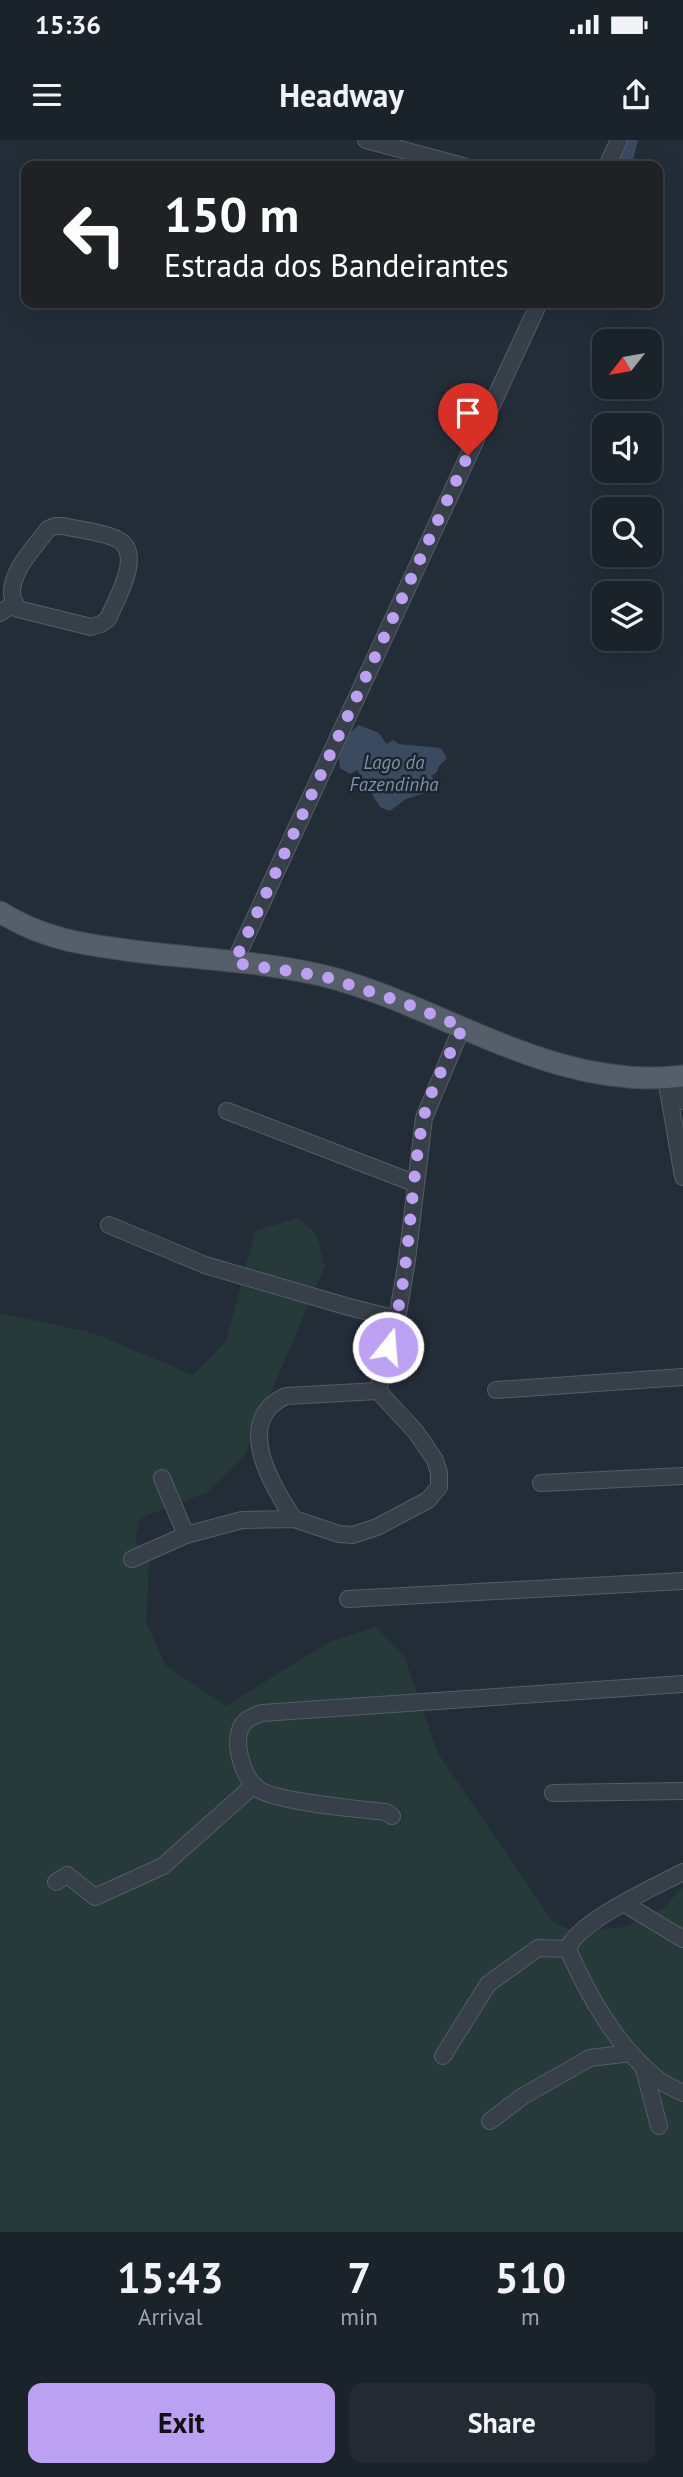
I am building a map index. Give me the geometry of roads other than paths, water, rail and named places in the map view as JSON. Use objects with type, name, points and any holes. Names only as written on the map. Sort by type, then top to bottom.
[{"type":"main road","points":[[0,912],[28,928],[79,944],[323,976],[402,1002],[544,1061],[584,1072],[612,1076],[676,1077]]},
{"type":"street","points":[[366,140],[444,161]]},
{"type":"street","points":[[609,161],[619,140]]},
{"type":"street","points":[[234,963],[537,308]]},
{"type":"street","points":[[63,526],[118,540],[128,548],[130,564],[107,619],[101,624],[91,626],[18,610],[15,603],[11,597],[13,582],[48,529],[63,526]]},
{"type":"street","points":[[0,614],[15,603]]},
{"type":"street","points":[[378,1391],[397,1319],[407,1260],[414,1182],[424,1118],[463,1027]]},
{"type":"street","points":[[676,1077],[683,1101]]},
{"type":"street","points":[[676,1077],[683,1177]]},
{"type":"street","points":[[228,1111],[414,1182]]},
{"type":"street","points":[[109,1225],[205,1265],[397,1319]]},
{"type":"street","points":[[496,1390],[683,1377]]},
{"type":"street","points":[[132,1559],[186,1535],[242,1520],[294,1518],[339,1534],[353,1535],[377,1527],[428,1500],[439,1487],[439,1472],[435,1460],[416,1432],[378,1391]]},
{"type":"street","points":[[294,1518],[280,1498],[258,1449],[258,1434],[265,1416],[275,1401],[286,1396],[378,1391]]},
{"type":"street","points":[[541,1483],[683,1476]]},
{"type":"street","points":[[162,1478],[186,1535]]},
{"type":"street","points":[[348,1599],[683,1581]]},
{"type":"street","points":[[393,1816],[386,1812],[335,1807],[272,1796],[258,1790],[244,1769],[239,1752],[238,1733],[243,1722],[262,1713],[683,1684]]},
{"type":"street","points":[[56,1882],[67,1875],[95,1897],[163,1866],[254,1785]]},
{"type":"street","points":[[553,1793],[683,1791]]},
{"type":"street","points":[[683,1872],[606,1913],[578,1934],[570,1942],[568,1949],[590,1995],[637,2059],[659,2079],[683,2094]]},
{"type":"street","points":[[625,1904],[683,1939]]},
{"type":"street","points":[[443,2056],[488,1984],[538,1948],[568,1949]]},
{"type":"street","points":[[490,2121],[523,2096],[590,2057],[637,2059]]},
{"type":"street","points":[[637,2059],[659,2126]]},
{"type":"water","name":"Lago da Fazendinha","points":[[359,725],[379,733],[386,744],[394,740],[398,744],[441,748],[447,758],[431,776],[435,780],[425,793],[406,799],[390,811],[380,807],[357,770],[350,774],[340,768],[342,744]]},
{"type":"waterway","points":[[622,161],[630,140]]}]
